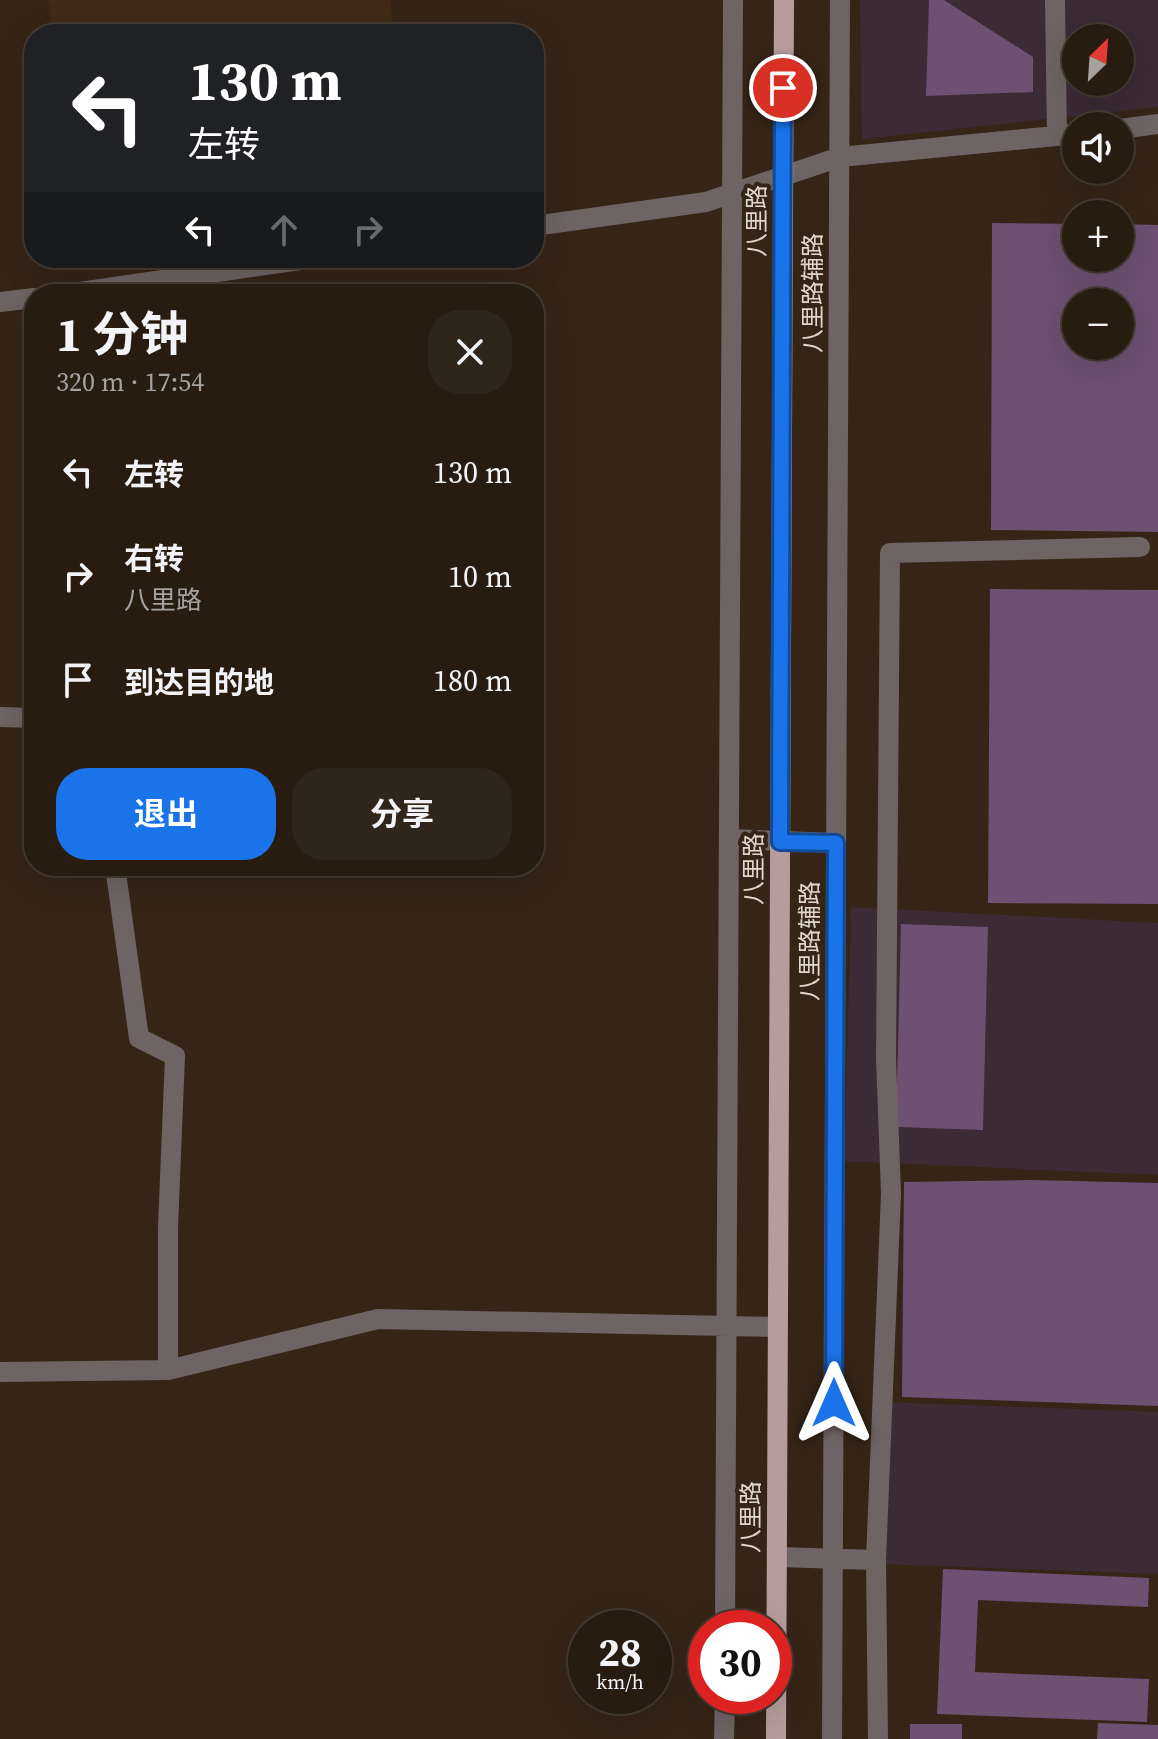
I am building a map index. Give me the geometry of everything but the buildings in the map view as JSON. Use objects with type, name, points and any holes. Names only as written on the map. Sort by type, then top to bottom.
[{"type":"main road","name":"八里路","points":[[776,1739],[784,0]]},
{"type":"street","points":[[725,1610],[733,0]]},
{"type":"street","name":"八里路辅路","points":[[832,1739],[840,0]]},
{"type":"street","points":[[1055,0],[1065,112]]},
{"type":"street","points":[[1134,127],[1158,124]]},
{"type":"street","points":[[544,225],[706,202],[840,157],[1062,135]]},
{"type":"street","points":[[136,284],[245,268]]},
{"type":"street","points":[[0,302],[24,299]]},
{"type":"street","points":[[878,1739],[876,1560],[891,1194],[886,1058],[890,553],[1140,547]]},
{"type":"street","points":[[0,717],[24,718]]},
{"type":"street","points":[[729,839],[836,843]]},
{"type":"street","points":[[116,876],[139,1038],[175,1056],[168,1227],[168,1370]]},
{"type":"street","points":[[0,1372],[168,1370],[378,1319],[778,1327]]},
{"type":"street","points":[[777,1557],[876,1560]]},
{"type":"street","points":[[724,1739],[725,1714]]},
{"type":"shaded area","points":[[48,0],[391,0],[392,24],[52,24]]},
{"type":"shaded area","points":[[860,0],[1158,0],[1158,107],[1112,112],[1062,112],[1062,117],[862,139]]},
{"type":"shaded area","points":[[851,907],[1158,923],[1158,1175],[844,1161]]},
{"type":"shaded area","points":[[882,1402],[1158,1412],[1158,1574],[880,1564]]},
{"type":"route","points":[[783,88],[780,842],[836,843],[834,1403]]}]
